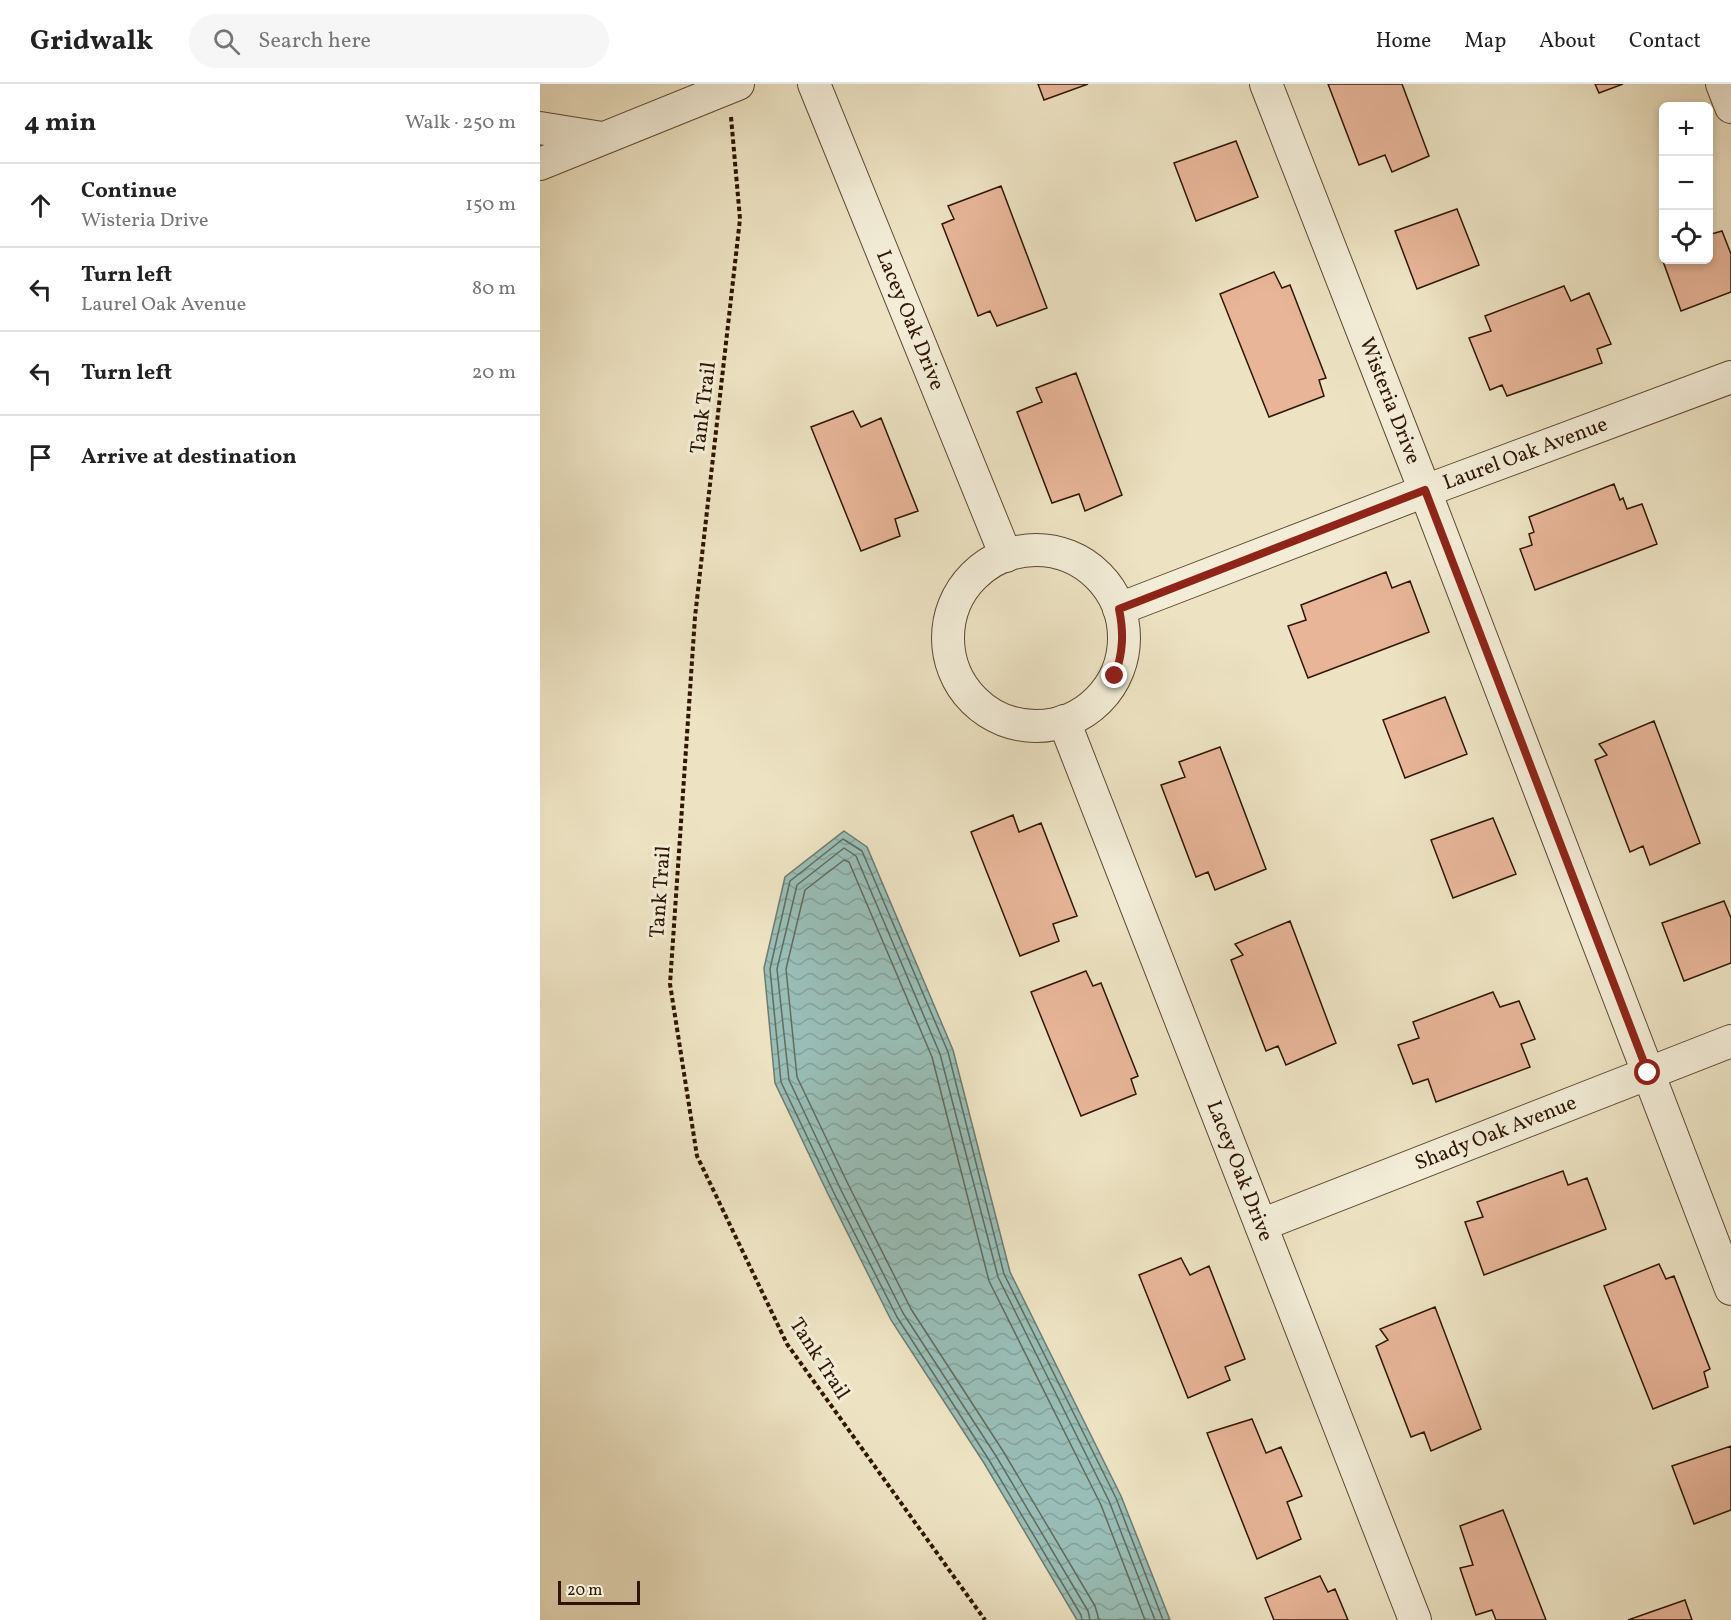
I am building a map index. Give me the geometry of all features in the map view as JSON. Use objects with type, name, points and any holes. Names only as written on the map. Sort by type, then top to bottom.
[{"type":"street","name":"Lacey Oak Drive","points":[[814,84],[1006,556]]},
{"type":"street","name":"Wisteria Drive","points":[[1266,84],[1425,490],[1731,1289]]},
{"type":"street","points":[[1722,84],[1731,107]]},
{"type":"street","points":[[540,164],[733,86]]},
{"type":"street","points":[[540,128],[602,138]]},
{"type":"street","name":"Laurel Oak Avenue","points":[[1119,609],[1425,490],[1731,377]]},
{"type":"street","points":[[1040,551],[1057,553],[1073,559],[1101,579],[1119,609],[1124,643],[1115,676],[1106,691],[1094,704],[1064,721],[1030,726],[1013,723],[996,716],[982,708],[969,696],[952,665],[948,649],[948,632],[957,600],[977,573],[1006,556],[1040,551]]},
{"type":"street","name":"Lacey Oak Drive","points":[[1064,721],[1415,1620]]},
{"type":"street","name":"Shady Oak Avenue","points":[[1261,1225],[1731,1041]]},
{"type":"path","name":"Tank Trail","points":[[733,86],[740,219],[694,617],[670,984],[697,1156],[787,1344],[985,1620]]},
{"type":"water","points":[[844,831],[867,847],[953,1050],[1010,1272],[1121,1496],[1170,1620],[1077,1620],[984,1463],[891,1320],[775,1083],[764,968],[785,877]]},
{"type":"building","points":[[1038,84],[1088,84],[1044,100]]},
{"type":"building","points":[[1328,84],[1402,84],[1429,156],[1392,172],[1385,155],[1359,165]]},
{"type":"building","points":[[1595,84],[1623,84],[1599,93]]},
{"type":"building","points":[[1236,141],[1258,197],[1196,221],[1174,163]]},
{"type":"building","points":[[1001,186],[1047,308],[997,326],[990,311],[978,316],[942,224],[954,219],[948,206]]},
{"type":"building","points":[[1457,209],[1479,265],[1417,289],[1395,231]]},
{"type":"building","points":[[1722,231],[1731,254],[1731,292],[1681,311],[1664,264],[1713,264],[1713,234]]},
{"type":"building","points":[[1274,272],[1282,288],[1290,285],[1326,378],[1319,380],[1324,396],[1269,417],[1220,294]]},
{"type":"building","points":[[1564,286],[1571,301],[1589,293],[1611,344],[1597,349],[1602,363],[1507,396],[1502,385],[1490,390],[1469,338],[1491,331],[1485,316]]},
{"type":"building","points":[[1076,373],[1122,495],[1085,511],[1079,494],[1052,503],[1017,412],[1042,402],[1036,388]]},
{"type":"building","points":[[853,411],[861,427],[881,418],[918,511],[895,519],[900,536],[861,551],[811,427]]},
{"type":"building","points":[[1614,484],[1620,500],[1623,498],[1627,509],[1642,504],[1657,544],[1535,590],[1520,549],[1532,545],[1529,534],[1534,532],[1529,517]]},
{"type":"building","points":[[1386,572],[1392,588],[1410,581],[1429,632],[1308,678],[1288,626],[1306,620],[1301,605]]},
{"type":"building","points":[[1445,697],[1467,754],[1405,778],[1383,720]]},
{"type":"building","points":[[1654,721],[1700,843],[1650,865],[1643,846],[1630,852],[1595,760],[1607,755],[1599,744]]},
{"type":"building","points":[[1220,747],[1266,869],[1215,890],[1208,872],[1196,877],[1161,785],[1185,777],[1179,762]]},
{"type":"building","points":[[1013,815],[1019,832],[1041,823],[1077,916],[1053,924],[1059,941],[1020,956],[971,832]]},
{"type":"building","points":[[1493,818],[1516,874],[1453,898],[1431,840]]},
{"type":"building","points":[[1724,901],[1731,918],[1731,963],[1684,981],[1662,923]]},
{"type":"building","points":[[1290,921],[1336,1043],[1286,1065],[1278,1046],[1266,1051],[1231,960],[1243,955],[1235,944]]},
{"type":"building","points":[[1086,971],[1093,986],[1101,983],[1138,1076],[1131,1079],[1136,1094],[1081,1116],[1031,992]]},
{"type":"building","points":[[1493,992],[1500,1007],[1519,1001],[1535,1039],[1521,1044],[1530,1067],[1436,1102],[1428,1079],[1413,1084],[1398,1045],[1419,1038],[1413,1022]]},
{"type":"building","points":[[1563,1171],[1568,1185],[1587,1178],[1606,1229],[1484,1275],[1465,1222],[1483,1217],[1477,1202]]},
{"type":"building","points":[[1181,1258],[1190,1275],[1209,1266],[1245,1359],[1225,1367],[1230,1380],[1188,1398],[1139,1275]]},
{"type":"building","points":[[1659,1264],[1666,1279],[1674,1276],[1710,1369],[1704,1372],[1708,1387],[1653,1409],[1604,1286]]},
{"type":"building","points":[[1435,1307],[1481,1429],[1431,1451],[1424,1432],[1411,1437],[1376,1346],[1388,1340],[1380,1329]]},
{"type":"building","points":[[1252,1419],[1266,1453],[1281,1447],[1302,1496],[1287,1502],[1301,1539],[1257,1559],[1207,1433]]},
{"type":"building","points":[[1731,1446],[1731,1510],[1694,1524],[1672,1466]]},
{"type":"building","points":[[1503,1510],[1546,1620],[1496,1620],[1492,1610],[1476,1615],[1460,1568],[1473,1565],[1460,1526]]},
{"type":"building","points":[[1320,1576],[1328,1592],[1335,1589],[1348,1620],[1274,1620],[1265,1598]]},
{"type":"building","points":[[1685,1600],[1692,1620],[1628,1620]]},
{"type":"route","points":[[1115,676],[1124,643],[1119,609],[1425,490],[1648,1073]]}]
